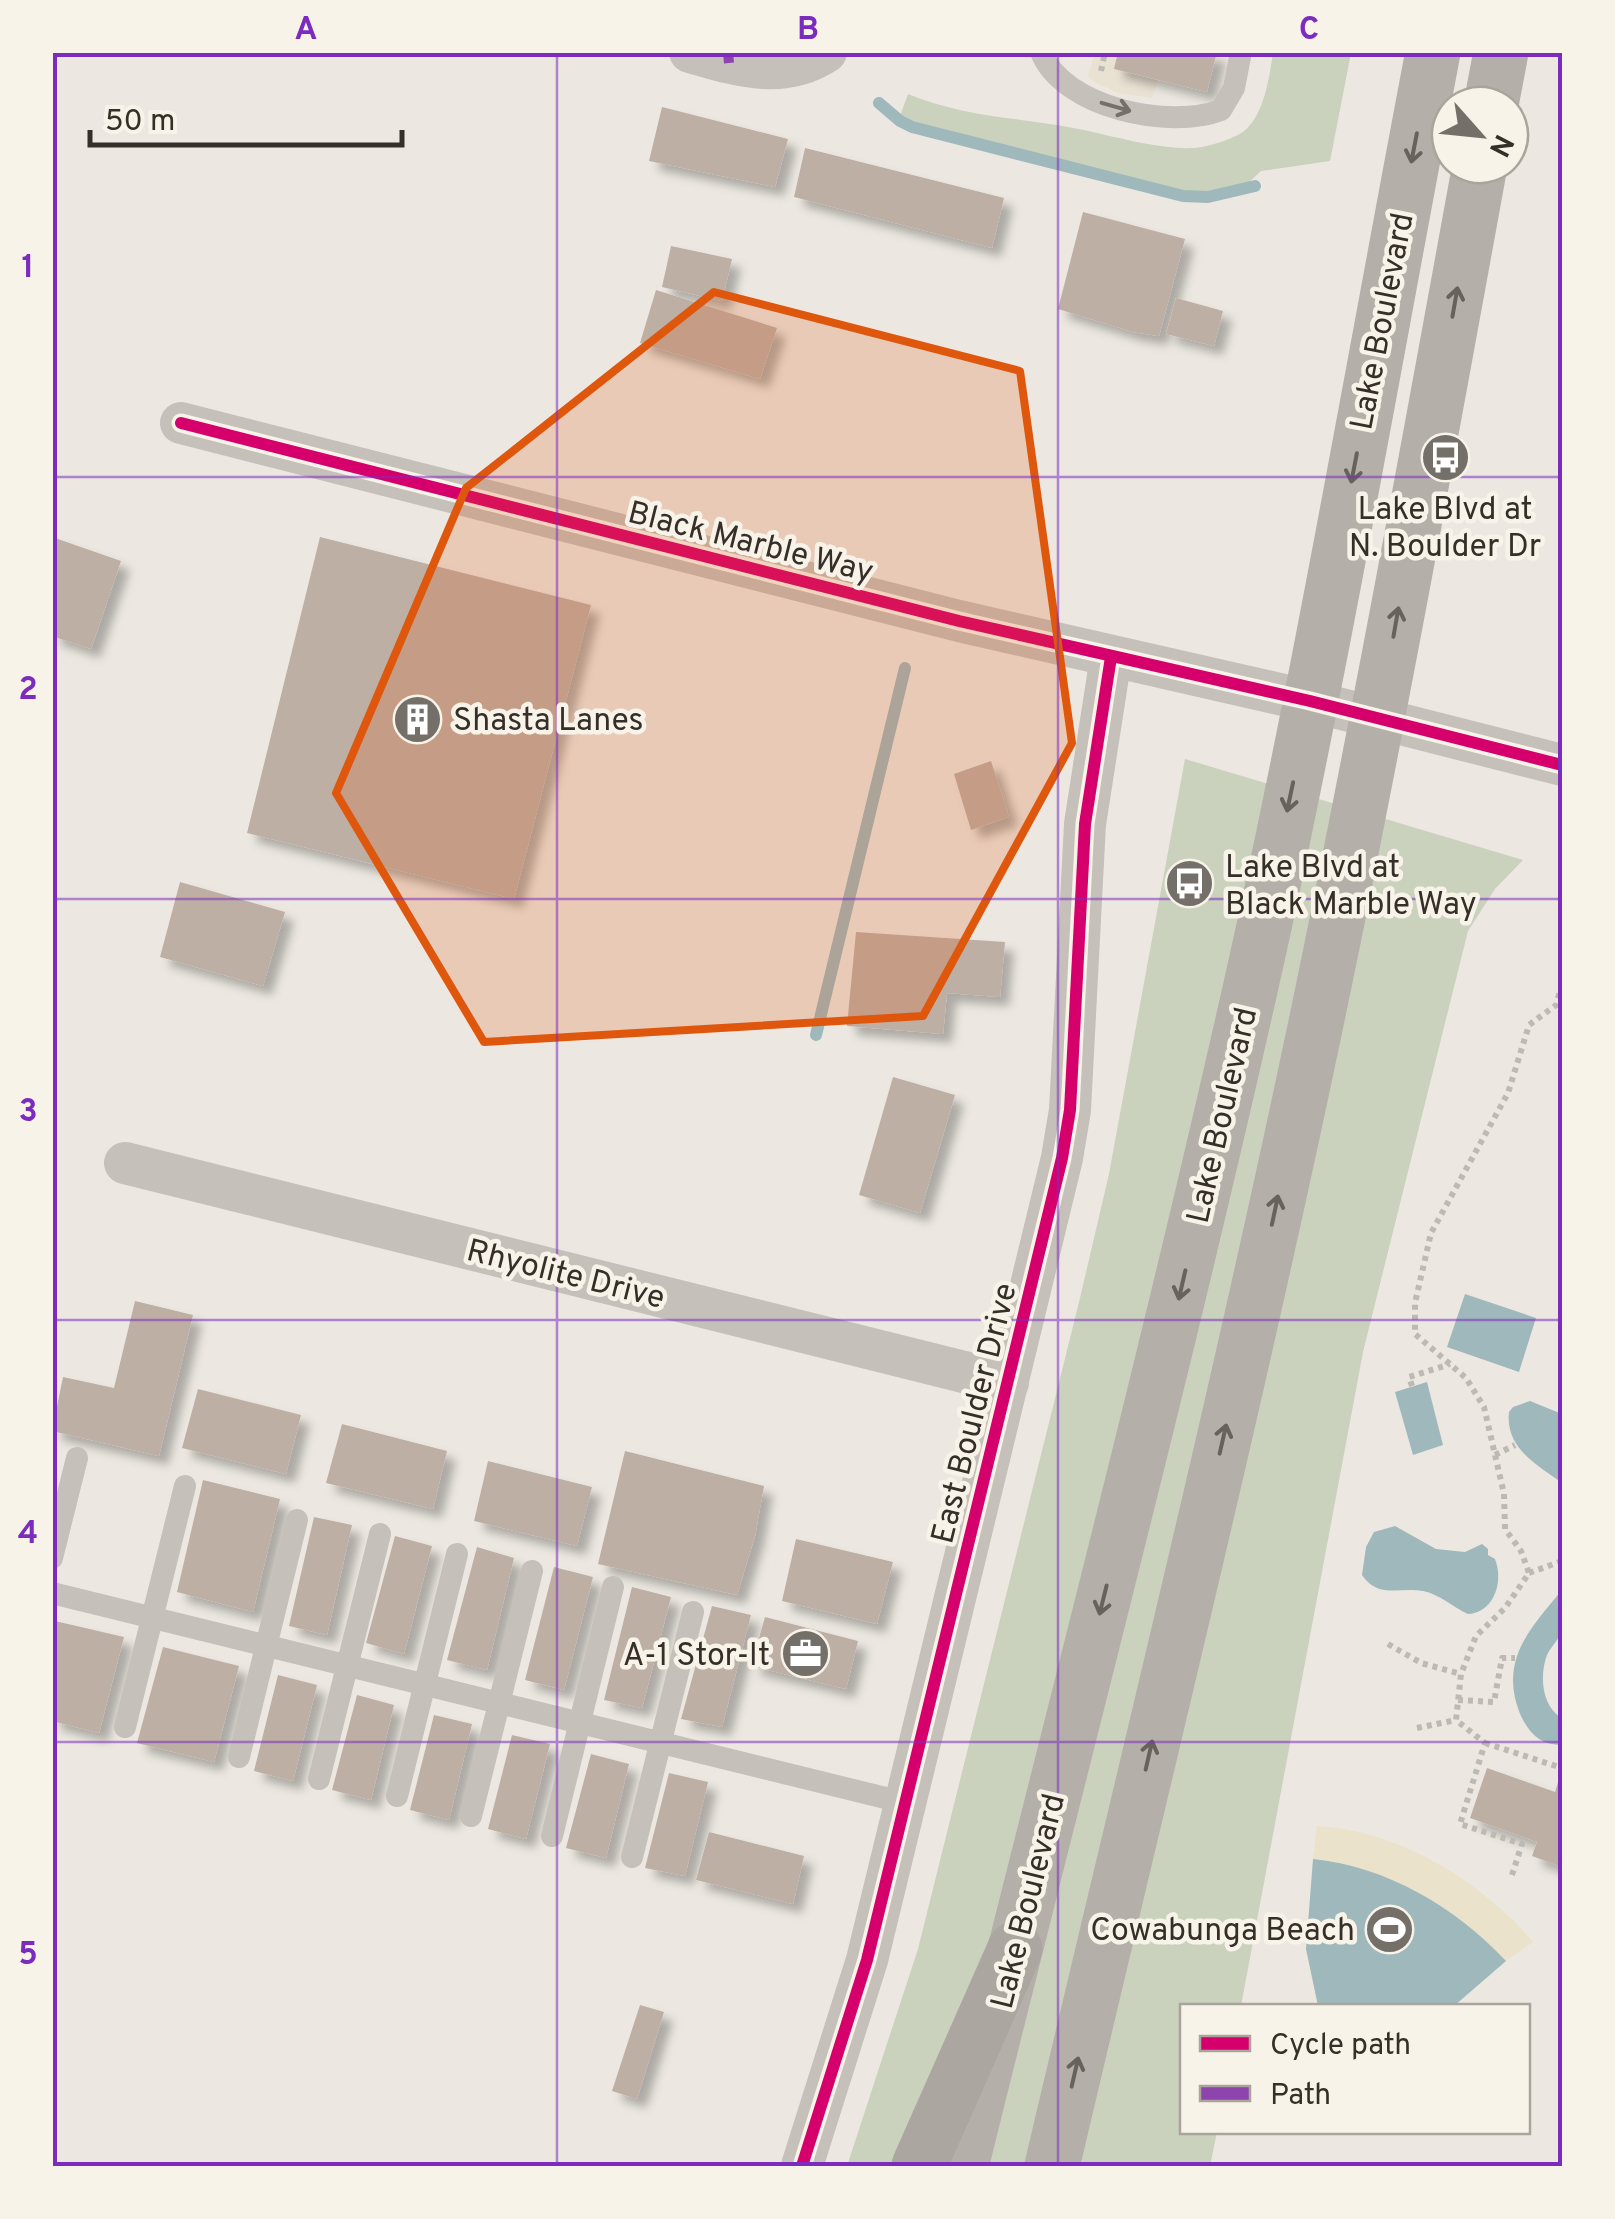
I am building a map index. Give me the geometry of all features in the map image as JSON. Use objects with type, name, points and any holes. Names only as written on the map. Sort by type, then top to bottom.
[{"type":"highway","points":[[919,2166],[1015,1949]]},
{"type":"main road","name":"Lake Boulevard","points":[[960,2166],[1168,1345],[1244,1019],[1310,701],[1433,52]]},
{"type":"main road","points":[[1495,85],[1501,52]]},
{"type":"main road","points":[[1052,2166],[1254,1306],[1378,718],[1476,185]]},
{"type":"street","points":[[690,52],[747,67],[778,70],[809,62],[826,52]]},
{"type":"street","name":"Black Marble Way","points":[[181,423],[675,551],[1562,764]]},
{"type":"street","name":"East Boulder Drive","points":[[802,2166],[867,1960],[1059,1173],[1070,1110],[1085,824],[1111,657]]},
{"type":"street","name":"Rhyolite Drive","points":[[125,1163],[1008,1384]]},
{"type":"lane","points":[[1041,52],[1047,69],[1100,103],[1140,114],[1183,118],[1222,110],[1234,88],[1240,52]]},
{"type":"lane","points":[[52,1558],[77,1458]]},
{"type":"lane","points":[[125,1727],[185,1486]]},
{"type":"lane","points":[[239,1757],[298,1520]]},
{"type":"lane","points":[[320,1779],[380,1534]]},
{"type":"lane","points":[[398,1796],[457,1554]]},
{"type":"lane","points":[[471,1816],[532,1571]]},
{"type":"lane","points":[[552,1836],[613,1588]]},
{"type":"lane","points":[[52,1594],[906,1803]]},
{"type":"lane","points":[[632,1856],[693,1612]]},
{"type":"path","points":[[1529,1573],[1521,1551],[1505,1529],[1504,1494],[1484,1407],[1466,1378],[1415,1334],[1415,1303],[1431,1233],[1446,1200],[1508,1093],[1529,1025],[1556,1005],[1562,984]]},
{"type":"path","points":[[1442,1356],[1447,1347]]},
{"type":"path","points":[[1412,1386],[1409,1377],[1450,1364]]},
{"type":"path","points":[[1495,1455],[1516,1445]]},
{"type":"path","points":[[1456,1720],[1461,1674],[1476,1636],[1505,1608],[1529,1573],[1562,1561]]},
{"type":"path","points":[[1388,1644],[1421,1663],[1461,1674]]},
{"type":"path","points":[[1458,1700],[1494,1702],[1502,1658],[1514,1658]]},
{"type":"path","points":[[1417,1728],[1456,1720]]},
{"type":"path","points":[[1456,1720],[1485,1744],[1562,1768]]},
{"type":"path","points":[[1485,1744],[1460,1824],[1522,1844],[1512,1875]]},
{"type":"highlighted area","points":[[714,292],[1020,371],[1072,743],[923,1016],[484,1042],[336,793],[466,488]]},
{"type":"green space","points":[[1273,53],[1351,53],[1330,161],[1261,171],[1248,183],[1210,193],[1185,192],[916,124],[900,116],[908,94],[969,112],[1155,145],[1202,147],[1238,135],[1254,120],[1264,98]]},
{"type":"green space","points":[[1185,759],[1523,860],[1495,889],[1468,931],[1363,1352],[1241,2004],[1180,2004],[1180,2134],[1217,2134],[1210,2166],[847,2166],[918,1949],[1109,1174]]},
{"type":"sand","points":[[1317,1826],[1378,1837],[1436,1863],[1489,1899],[1533,1942],[1506,1961],[1443,1907],[1418,1893],[1367,1870],[1313,1859]]},
{"type":"shaded area","points":[[1095,53],[1118,53],[1114,69],[1158,80],[1152,98],[1118,93],[1094,82],[1088,76]]},
{"type":"water","points":[[1465,1294],[1536,1318],[1519,1372],[1447,1347]]},
{"type":"water","points":[[1427,1382],[1443,1445],[1413,1455],[1395,1392]]},
{"type":"water","points":[[1530,1401],[1562,1414],[1562,1483],[1525,1454],[1512,1436],[1509,1412]]},
{"type":"water","points":[[1395,1526],[1436,1549],[1465,1552],[1482,1544],[1495,1559],[1497,1568],[1497,1586],[1490,1602],[1468,1614],[1429,1593],[1382,1590],[1368,1582],[1362,1575],[1366,1547],[1374,1532]]},
{"type":"water","points":[[1562,1590],[1562,1629],[1547,1655],[1543,1672],[1546,1699],[1562,1718],[1562,1745],[1555,1745],[1542,1741],[1528,1729],[1513,1679],[1520,1647]]},
{"type":"water","name":"Cowabunga Beach","points":[[1313,1859],[1367,1870],[1418,1893],[1465,1924],[1506,1961],[1456,2004],[1318,2004],[1306,1949]]},
{"type":"building","points":[[1118,52],[1217,52],[1207,92],[1114,69]]},
{"type":"building","points":[[662,107],[788,139],[775,187],[649,161]]},
{"type":"building","points":[[805,148],[1004,198],[992,248],[794,197]]},
{"type":"building","points":[[1083,212],[1185,239],[1159,336],[1058,309]]},
{"type":"building","points":[[671,246],[732,259],[722,301],[662,287]]},
{"type":"building","points":[[656,290],[777,328],[760,379],[640,343]]},
{"type":"building","points":[[1176,298],[1223,311],[1214,346],[1166,334]]},
{"type":"building","points":[[52,537],[121,561],[91,649],[52,636]]},
{"type":"building","name":"Shasta Lanes","points":[[320,537],[591,605],[514,899],[247,833]]},
{"type":"building","points":[[991,761],[1009,817],[971,830],[954,774]]},
{"type":"building","points":[[180,882],[285,912],[263,986],[160,957]]},
{"type":"building","points":[[856,932],[1005,942],[1000,997],[947,993],[943,1034],[847,1026]]},
{"type":"building","points":[[893,1077],[955,1095],[920,1213],[859,1195]]},
{"type":"building","points":[[135,1301],[193,1315],[159,1456],[52,1431],[63,1377],[114,1388]]},
{"type":"building","points":[[198,1389],[301,1415],[286,1474],[182,1448]]},
{"type":"building","points":[[342,1424],[447,1451],[433,1509],[326,1483]]},
{"type":"building","points":[[625,1451],[764,1486],[755,1536],[737,1595],[598,1564]]},
{"type":"building","points":[[488,1461],[592,1487],[577,1546],[474,1521]]},
{"type":"building","points":[[203,1480],[280,1499],[253,1612],[177,1592]]},
{"type":"building","points":[[314,1517],[352,1525],[327,1635],[289,1626]]},
{"type":"building","points":[[395,1536],[432,1546],[404,1654],[366,1643]]},
{"type":"building","points":[[796,1539],[893,1562],[877,1624],[782,1601]]},
{"type":"building","points":[[477,1547],[514,1558],[487,1670],[447,1660]]},
{"type":"building","points":[[554,1567],[593,1577],[564,1690],[525,1680]]},
{"type":"building","points":[[632,1587],[671,1597],[642,1708],[604,1700]]},
{"type":"building","points":[[712,1606],[751,1615],[722,1727],[681,1719]]},
{"type":"building","name":"A-1 Stor-It","points":[[765,1617],[858,1641],[846,1689],[751,1666]]},
{"type":"building","points":[[55,1621],[124,1637],[99,1733],[52,1721]]},
{"type":"building","points":[[163,1647],[239,1666],[214,1762],[137,1743]]},
{"type":"building","points":[[278,1675],[317,1685],[293,1781],[254,1771]]},
{"type":"building","points":[[357,1695],[394,1705],[371,1800],[332,1790]]},
{"type":"building","points":[[434,1715],[472,1724],[449,1820],[410,1810]]},
{"type":"building","points":[[512,1735],[550,1744],[526,1839],[488,1829]]},
{"type":"building","points":[[591,1754],[629,1764],[606,1858],[566,1848]]},
{"type":"building","points":[[1487,1768],[1555,1792],[1559,1779],[1562,1780],[1562,1867],[1532,1856],[1537,1842],[1470,1818]]},
{"type":"building","points":[[669,1773],[708,1782],[685,1876],[645,1868]]},
{"type":"building","points":[[709,1832],[804,1856],[793,1904],[696,1880]]},
{"type":"building","points":[[640,2005],[664,2012],[637,2099],[612,2091]]},
{"type":"waterway","points":[[879,103],[912,127],[1183,196],[1208,197],[1255,186]]},
{"type":"waterway","points":[[816,1035],[905,668]]},
{"type":"marked path","points":[[728,52],[729,63]]},
{"type":"cycle path","points":[[181,423],[959,621],[1310,701],[1562,765]]},
{"type":"cycle path","points":[[802,2166],[867,1960],[1062,1158],[1070,1110],[1085,824],[1111,657]]},
{"type":"place","name":"Lake Blvd at N. Boulder Dr","points":[[1445,458]]},
{"type":"place","name":"Shasta Lanes","points":[[418,719]]},
{"type":"place","name":"Lake Blvd at Black Marble Way","points":[[1190,884]]},
{"type":"place","name":"A-1 Stor-It","points":[[805,1654]]},
{"type":"place","name":"Cowabunga Beach","points":[[1390,1929]]}]
